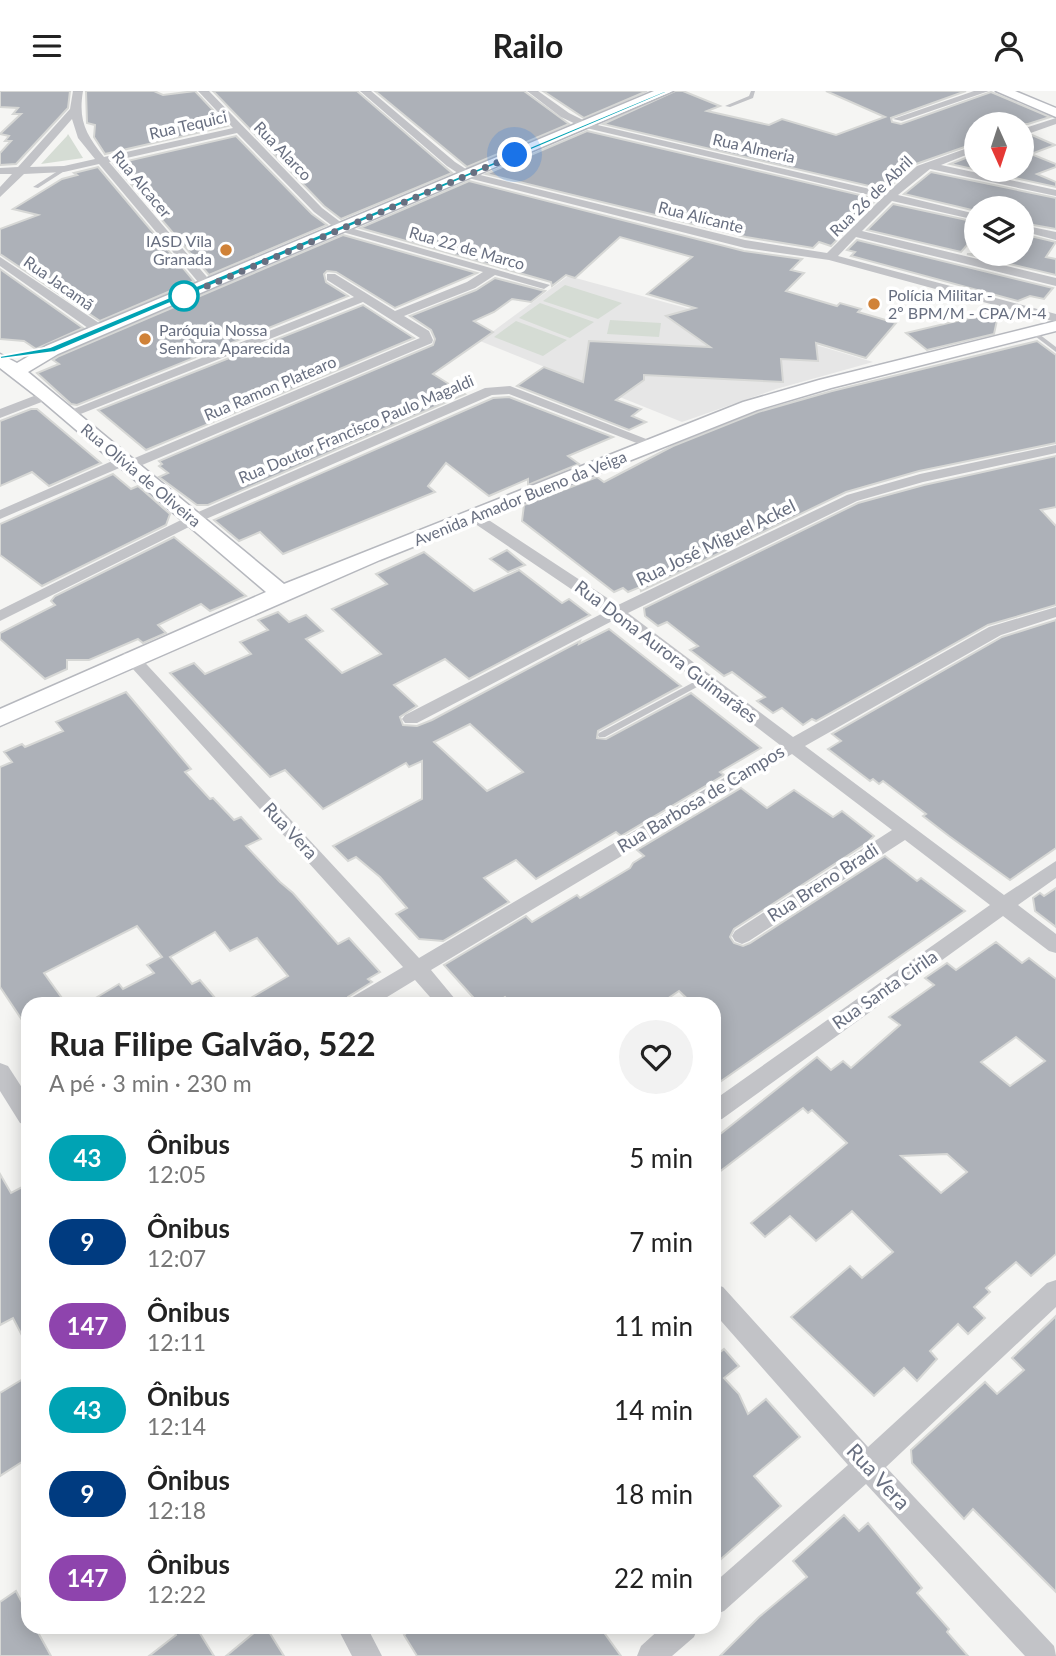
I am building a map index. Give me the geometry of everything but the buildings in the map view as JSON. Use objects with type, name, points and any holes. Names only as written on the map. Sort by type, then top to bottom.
[{"type":"main road","points":[[24,366],[52,350],[666,91]]},
{"type":"main road","points":[[1003,91],[1056,113]]},
{"type":"main road","name":"Avenida Amador Bueno da Veiga","points":[[0,718],[131,657],[281,593],[652,444],[787,395],[1056,326]]},
{"type":"main road","points":[[0,358],[52,350]]},
{"type":"main road","name":"Rua Olívia de Oliveira","points":[[0,358],[24,366],[47,395],[68,414],[281,593]]},
{"type":"street","name":"Rua Alcacer","points":[[78,91],[75,110],[83,138],[208,286]]},
{"type":"street","name":"Rua Alarco","points":[[203,91],[318,210],[343,229]]},
{"type":"street","name":"Rua Alicante","points":[[365,91],[451,164],[468,175],[745,244],[830,257],[1056,318]]},
{"type":"street","name":"Rua Almeria","points":[[532,91],[565,115],[586,125],[964,215]]},
{"type":"street","points":[[898,119],[984,91]]},
{"type":"street","points":[[0,194],[75,110]]},
{"type":"street","points":[[1034,129],[1056,121]]},
{"type":"street","name":"Rua Tequici","points":[[0,171],[64,169],[240,129]]},
{"type":"street","name":"Rua 26 de Abril","points":[[830,257],[888,197],[927,165],[964,152]]},
{"type":"street","points":[[927,165],[1056,193]]},
{"type":"street","name":"Rua 22 de Marco","points":[[343,229],[544,285]]},
{"type":"street","points":[[1034,231],[1056,236]]},
{"type":"street","points":[[855,233],[1056,282]]},
{"type":"street","name":"Rua Jacamã","points":[[0,261],[100,330]]},
{"type":"street","points":[[331,277],[395,315],[471,285],[491,272]]},
{"type":"street","points":[[68,414],[364,297]]},
{"type":"street","name":"Rua Ramon Platearo","points":[[0,515],[425,342],[425,334],[395,315]]},
{"type":"street","name":"Rua Doutor Francisco Paulo Magaldi","points":[[0,616],[194,519],[490,391],[510,390],[652,444]]},
{"type":"street","points":[[0,414],[47,395]]},
{"type":"street","name":"Rua José Miguel Ackel","points":[[411,719],[617,612],[852,498],[920,478],[1056,450]]},
{"type":"street","name":"Rua Dona Aurora Guimarães","points":[[473,516],[617,612],[1056,945]]},
{"type":"street","name":"Rua Barbosa de Campos","points":[[369,997],[791,746],[995,631],[1056,612]]},
{"type":"street","name":"Rua Vera","points":[[131,657],[443,997]]},
{"type":"street","name":"Rua Breno Bradi","points":[[742,936],[905,831]]},
{"type":"street","name":"Rua Santa Cirila","points":[[721,1107],[1056,868]]},
{"type":"street","points":[[0,1072],[21,1105]]},
{"type":"street","points":[[721,1595],[867,1467],[1056,1291]]},
{"type":"street","name":"Rua Vera","points":[[721,1303],[867,1467],[1044,1656]]},
{"type":"street","points":[[355,1634],[368,1656]]},
{"type":"street","points":[[652,1656],[676,1634]]},
{"type":"lane","points":[[728,106],[751,97],[753,91]]},
{"type":"lane","points":[[36,187],[64,169]]},
{"type":"lane","points":[[1033,332],[1056,350]]},
{"type":"lane","points":[[602,736],[705,679]]},
{"type":"shaded area","points":[[68,134],[83,158],[41,164],[67,136]]},
{"type":"shaded area","points":[[568,276],[873,362],[776,389],[682,422],[480,341]]},
{"type":"shaded area","points":[[565,285],[622,303],[598,319],[543,301]]},
{"type":"shaded area","points":[[540,303],[594,322],[570,338],[519,318]]},
{"type":"shaded area","points":[[610,320],[661,323],[659,337],[607,334]]},
{"type":"shaded area","points":[[516,321],[567,340],[543,356],[494,337]]},
{"type":"bus line","name":"43","points":[[0,356],[52,350],[666,91]]},
{"type":"place","name":"IASD Vila Granada","points":[[226,250]]},
{"type":"place","name":"Polícia Militar - 2º BPM/M - CPA/M-4","points":[[874,304]]},
{"type":"place","name":"Paróquia Nossa Senhora Aparecida","points":[[145,339]]},
{"type":"route","points":[[184,296],[515,155]]}]
